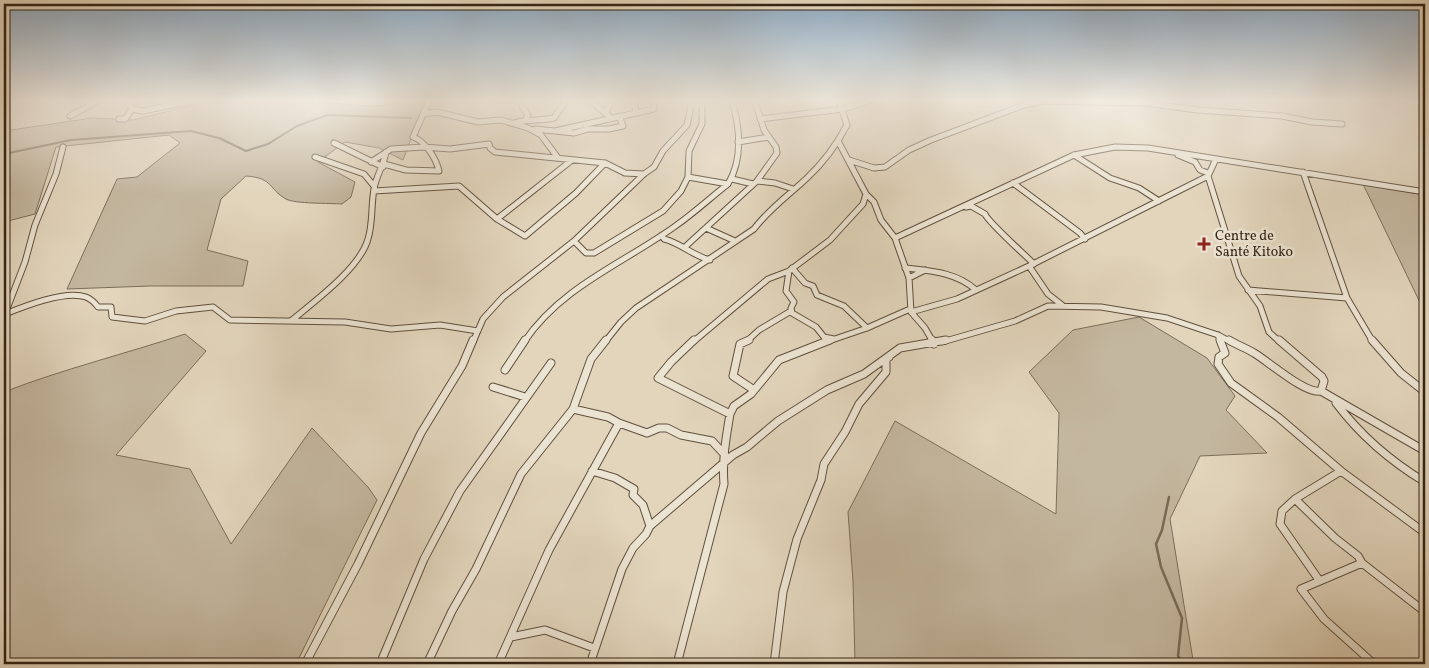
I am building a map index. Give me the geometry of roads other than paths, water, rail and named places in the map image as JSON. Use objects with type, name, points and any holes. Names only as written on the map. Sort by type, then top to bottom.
[{"type":"street","points":[[334,143],[371,162],[384,166],[406,170],[439,171],[436,161],[424,147],[421,140],[413,137],[415,132]]},
{"type":"street","points":[[536,132],[541,135],[558,158]]},
{"type":"street","points":[[305,664],[358,564],[421,433],[462,366],[483,319],[503,296],[574,241],[644,174],[658,164],[661,153],[682,132]]},
{"type":"street","points":[[574,241],[586,253],[594,253],[663,211],[680,191],[688,177],[688,151],[698,132]]},
{"type":"street","points":[[505,370],[529,334],[558,303],[577,287],[662,235],[730,181],[738,142],[737,132]]},
{"type":"street","points":[[686,246],[755,183],[776,152],[776,147],[766,132]]},
{"type":"street","points":[[427,664],[452,611],[476,569],[521,474],[573,408],[591,359],[621,322],[636,308],[754,229],[764,216],[810,176],[843,132]]},
{"type":"street","points":[[849,160],[874,168],[885,167],[909,150],[952,132]]},
{"type":"street","points":[[738,142],[769,138]]},
{"type":"street","points":[[838,141],[866,194],[874,202],[881,220],[895,238],[909,278],[911,311],[925,328],[934,344]]},
{"type":"street","points":[[371,162],[391,149],[424,147],[450,149],[487,144],[495,152],[605,163],[625,173],[644,174]]},
{"type":"street","points":[[895,238],[1074,155],[1115,147],[1148,148],[1425,192]]},
{"type":"street","points":[[63,148],[61,149],[55,175],[36,225],[25,262],[5,314],[60,298],[80,295],[93,300],[98,307],[111,307],[112,317],[145,321],[176,311],[213,307],[230,320],[344,322],[391,329],[440,325],[478,331]]},
{"type":"street","points":[[292,320],[326,293],[364,252],[369,237],[368,230],[374,188],[384,166],[386,152]]},
{"type":"street","points":[[1172,152],[1195,162],[1200,170],[1208,174],[1239,276],[1260,306],[1269,332],[1322,377],[1324,381],[1321,391]]},
{"type":"street","points":[[1074,155],[1110,178],[1139,188],[1160,201]]},
{"type":"street","points":[[315,157],[364,174],[374,188]]},
{"type":"street","points":[[677,664],[724,484],[722,464],[725,455],[730,414],[734,406],[754,390],[779,360],[911,311],[958,299],[1160,201],[1208,174],[1216,159]]},
{"type":"street","points":[[497,219],[572,160]]},
{"type":"street","points":[[374,188],[459,186],[497,219],[526,236],[576,193],[605,163]]},
{"type":"street","points":[[1303,172],[1348,298],[1361,324],[1379,350],[1403,376],[1425,392]]},
{"type":"street","points":[[688,177],[775,184],[793,189]]},
{"type":"street","points":[[1013,183],[1080,233],[1084,239]]},
{"type":"street","points":[[730,414],[658,378],[690,344],[768,279],[791,269],[830,240],[863,204],[866,194]]},
{"type":"street","points":[[863,204],[874,202]]},
{"type":"street","points":[[962,208],[971,206],[985,214],[987,220],[996,226],[1031,265],[1048,294],[1062,305]]},
{"type":"street","points":[[706,228],[735,241]]},
{"type":"street","points":[[662,235],[664,239],[686,246],[702,258],[710,260]]},
{"type":"street","points":[[906,268],[949,274],[970,284],[976,290]]},
{"type":"street","points":[[754,390],[733,376],[740,344],[748,341],[759,330],[791,311],[794,302],[786,291],[791,269]]},
{"type":"street","points":[[791,269],[805,282],[813,286],[814,293],[818,297],[845,307],[855,319],[867,328]]},
{"type":"street","points":[[909,278],[925,270]]},
{"type":"street","points":[[1248,290],[1348,298]]},
{"type":"street","points":[[590,664],[622,569],[633,548],[650,526],[722,464],[747,447],[778,421],[827,390],[864,374],[900,348],[934,344],[1015,321],[1048,306],[1101,307],[1167,318],[1218,335],[1254,353],[1305,386],[1317,392],[1321,391],[1425,451]]},
{"type":"street","points":[[791,311],[816,327],[824,337],[836,339]]},
{"type":"street","points":[[1218,335],[1225,353],[1219,357],[1218,364],[1227,378],[1278,417],[1341,471],[1425,533]]},
{"type":"street","points":[[774,664],[783,592],[797,539],[821,480],[824,464],[845,432],[859,404],[886,372],[886,359],[900,348]]},
{"type":"street","points":[[380,664],[424,559],[460,491],[551,363]]},
{"type":"street","points":[[493,388],[525,397]]},
{"type":"street","points":[[1334,400],[1360,433],[1401,467],[1425,482]]},
{"type":"street","points":[[573,408],[608,418],[647,433],[659,428],[667,428],[681,435],[712,441],[725,455]]},
{"type":"street","points":[[498,664],[543,563],[619,423]]},
{"type":"street","points":[[592,471],[615,478],[634,489],[632,495],[643,505],[650,526]]},
{"type":"street","points":[[1319,580],[1280,524],[1282,511],[1296,499],[1341,471]]},
{"type":"street","points":[[1296,499],[1335,538],[1354,553],[1362,563],[1425,612]]},
{"type":"street","points":[[1362,563],[1319,580],[1302,588],[1302,591],[1329,624],[1352,647],[1374,664]]},
{"type":"street","points":[[511,637],[545,630],[594,648]]},
{"type":"waterway","points":[[4,154],[71,140],[175,132]]},
{"type":"waterway","points":[[196,132],[219,138],[246,151],[268,144],[287,132]]},
{"type":"waterway","points":[[1169,497],[1162,530],[1156,544],[1161,567],[1182,618],[1178,656],[1183,664]]},
{"type":"place","name":"Centre de Santé Kitoko","points":[[1204,244]]}]
